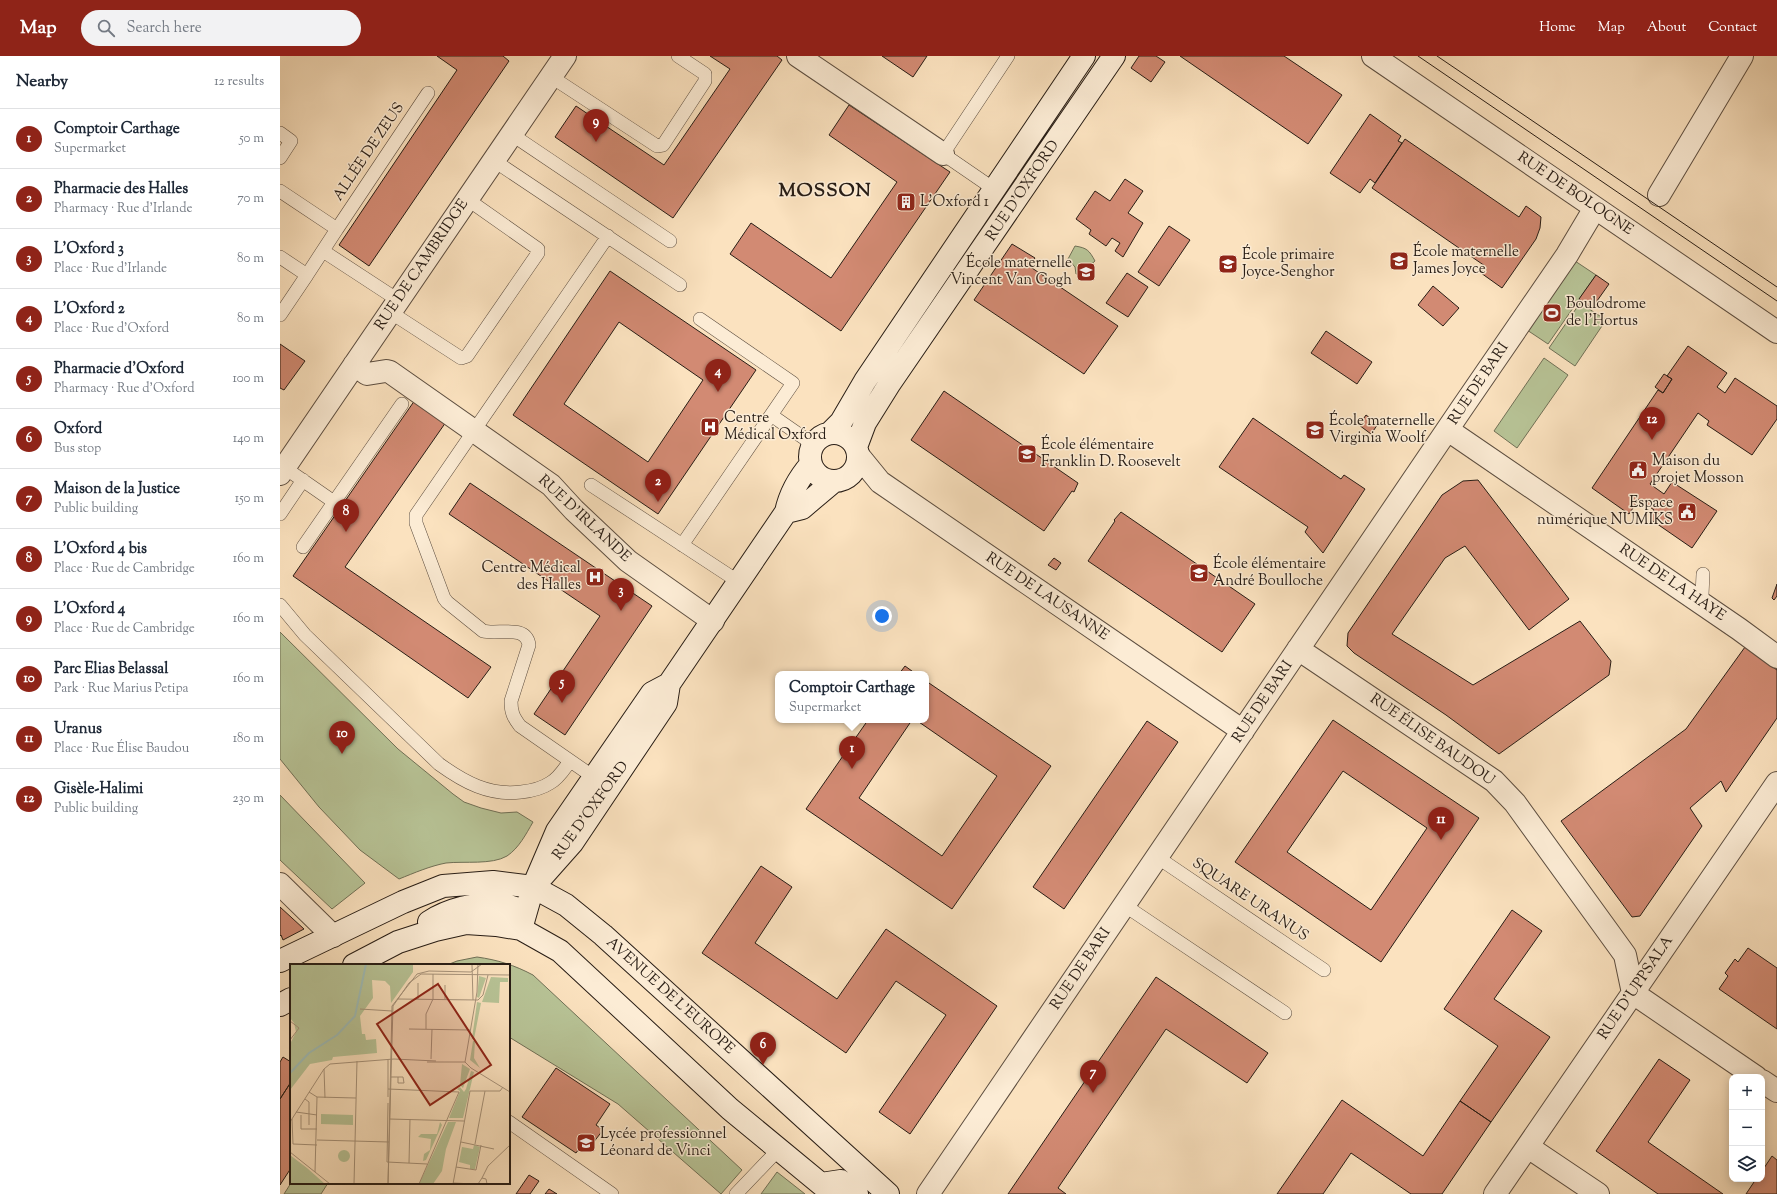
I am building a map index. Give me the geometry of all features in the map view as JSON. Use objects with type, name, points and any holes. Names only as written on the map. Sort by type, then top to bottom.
[{"type":"street","name":"RUE DE CAMBRIDGE","points":[[282,471],[565,56]]},
{"type":"street","points":[[798,56],[943,154]]},
{"type":"street","name":"RUE D'OXFORD","points":[[533,887],[572,842],[666,703],[669,684],[786,512],[789,498],[800,476],[818,447],[841,422],[865,381],[1084,56]]},
{"type":"street","name":"RUE D'OXFORD","points":[[786,512],[802,508],[834,481],[842,480],[854,470],[857,463],[857,451],[865,423],[890,384],[1114,56]]},
{"type":"street","name":"RUE DE BOLOGNE","points":[[1373,56],[1777,332]]},
{"type":"street","points":[[1659,195],[1742,56]]},
{"type":"street","name":"RUE DE BARI","points":[[928,1194],[1567,256],[1595,208]]},
{"type":"street","name":"RUE D'IRLANDE","points":[[354,365],[367,374],[386,371],[390,372],[551,485],[574,510],[628,561],[712,621]]},
{"type":"street","name":"RUE DE LA HAYE","points":[[1448,430],[1777,657]]},
{"type":"street","points":[[834,481],[820,476],[818,447],[838,433],[852,441],[857,451]]},
{"type":"street","name":"RUE DE LAUSANNE","points":[[857,451],[880,482],[1243,731]]},
{"type":"street","name":"RUE ÉLISE BAUDOU","points":[[1298,649],[1494,781],[1515,803],[1625,955],[1633,993]]},
{"type":"street","name":"RUE D'OXFORD","points":[[533,887],[557,831],[595,778],[652,693],[669,684]]},
{"type":"street","name":"RUE D'UPPSALA","points":[[1495,1194],[1633,993],[1771,806],[1777,783]]},
{"type":"street","points":[[280,961],[404,902],[443,886],[493,882],[533,887],[524,920]]},
{"type":"street","points":[[280,884],[333,936]]},
{"type":"street","name":"AVENUE DE L'EUROPE","points":[[533,887],[566,905],[603,935],[888,1194]]},
{"type":"street","points":[[356,964],[398,942],[435,930],[466,923],[496,924],[524,920],[560,951],[730,1109],[827,1189],[841,1181],[857,1194]]},
{"type":"street","points":[[1633,993],[1752,1074]]},
{"type":"street","points":[[280,1005],[290,1000]]},
{"type":"street","points":[[1765,1083],[1777,1091]]},
{"type":"street","points":[[1528,1147],[1598,1194]]},
{"type":"lane","points":[[550,76],[657,146],[663,145],[705,81],[705,74],[678,56]]},
{"type":"lane","points":[[994,189],[943,154],[1008,56]]},
{"type":"lane","name":"ALLÉE DE ZEUS","points":[[280,315],[428,93]]},
{"type":"lane","points":[[280,133],[291,141],[280,158]]},
{"type":"lane","points":[[511,134],[670,241]]},
{"type":"lane","points":[[493,160],[680,285]]},
{"type":"lane","points":[[280,191],[337,229]]},
{"type":"lane","points":[[323,251],[461,358],[467,356],[538,253],[538,248],[467,199]]},
{"type":"lane","points":[[595,778],[520,726],[513,718],[511,701],[529,645],[528,639],[524,634],[518,632],[483,631],[447,602],[444,598],[416,523],[416,515],[608,236]]},
{"type":"lane","points":[[280,257],[307,275]]},
{"type":"lane","points":[[682,545],[793,383],[700,319]]},
{"type":"lane","points":[[303,547],[402,404]]},
{"type":"lane","points":[[771,415],[818,447]]},
{"type":"lane","points":[[282,471],[303,480],[334,502]]},
{"type":"lane","points":[[280,514],[303,480]]},
{"type":"lane","points":[[591,485],[738,582]]},
{"type":"lane","points":[[1698,602],[1702,595],[1703,574]]},
{"type":"lane","points":[[280,605],[305,635],[440,764],[458,778],[485,790],[500,793],[527,792],[550,783],[560,775],[570,761]]},
{"type":"lane","name":"SQUARE URANUS","points":[[1157,857],[1324,970]]},
{"type":"lane","points":[[1124,905],[1285,1013]]},
{"type":"lane","points":[[510,1123],[612,1194]]},
{"type":"lane","points":[[736,1194],[779,1149]]},
{"type":"green space","points":[[1075,246],[1087,250],[1095,261],[1087,268],[1087,272],[1076,274],[1075,267],[1068,259]]},
{"type":"green space","name":"Boulodrome de l'Hortus","points":[[1572,259],[1596,275],[1548,344],[1524,328]]},
{"type":"green space","points":[[1580,303],[1606,320],[1575,366],[1549,348]]},
{"type":"green space","points":[[1544,358],[1568,375],[1517,448],[1494,431]]},
{"type":"green space","points":[[280,632],[398,749],[453,794],[464,802],[481,808],[501,813],[517,812],[533,822],[515,849],[507,856],[494,861],[446,863],[399,879],[360,850],[319,807],[280,759]]},
{"type":"green space","points":[[280,795],[365,883],[332,909],[280,860]]},
{"type":"green space","points":[[477,957],[509,964],[450,964]]},
{"type":"green space","points":[[510,965],[533,975],[742,1170],[721,1194],[618,1104],[510,1038]]},
{"type":"green space","points":[[777,1172],[805,1194],[761,1194]]},
{"type":"green space","points":[[290,1184],[327,1184],[321,1194],[284,1194]]},
{"type":"building","points":[[437,56],[503,56],[509,61],[369,266],[339,245],[457,70]]},
{"type":"building","points":[[710,56],[777,56],[782,60],[673,218],[555,137],[576,106],[664,165],[730,69]]},
{"type":"building","points":[[882,56],[927,56],[913,77]]},
{"type":"building","points":[[1139,56],[1156,56],[1165,62],[1151,82],[1131,68]]},
{"type":"building","points":[[1180,56],[1284,56],[1342,95],[1308,144]]},
{"type":"building","name":"L'Oxford 1","points":[[849,105],[950,172],[841,331],[730,254],[751,223],[831,278],[897,182],[829,135]]},
{"type":"building","points":[[1370,114],[1401,136],[1398,141],[1402,143],[1375,183],[1370,179],[1360,193],[1330,173]]},
{"type":"building","points":[[1405,139],[1519,217],[1526,206],[1541,217],[1540,228],[1536,239],[1502,288],[1481,273],[1485,266],[1372,188]]},
{"type":"building","points":[[1125,179],[1143,191],[1128,213],[1143,223],[1123,257],[1115,251],[1120,243],[1112,238],[1106,246],[1089,234],[1091,230],[1076,219],[1095,191],[1110,201]]},
{"type":"building","points":[[1169,226],[1190,240],[1159,286],[1138,272]]},
{"type":"building","points":[[1012,244],[1035,258],[1029,266],[1118,326],[1084,374],[974,300]]},
{"type":"building","points":[[610,271],[756,370],[658,514],[513,415]],"holes":[[[619,322],[703,380],[648,462],[564,404]]]},
{"type":"building","points":[[1127,273],[1148,287],[1128,317],[1106,303]]},
{"type":"building","points":[[1596,275],[1609,284],[1592,308],[1579,299]]},
{"type":"building","points":[[1433,286],[1459,308],[1443,326],[1418,305]]},
{"type":"building","points":[[1326,331],[1372,362],[1357,384],[1311,353]]},
{"type":"building","points":[[280,344],[305,361],[284,390],[280,388]]},
{"type":"building","points":[[1688,346],[1727,373],[1717,387],[1725,393],[1735,378],[1777,406],[1777,419],[1752,455],[1707,425],[1709,421],[1698,413],[1650,484],[1664,494],[1672,482],[1717,511],[1692,548],[1650,519],[1654,510],[1639,499],[1629,514],[1592,488],[1658,390],[1663,393],[1672,379],[1667,376]]},
{"type":"building","points":[[1664,374],[1672,379],[1663,393],[1655,387]]},
{"type":"building","points":[[944,391],[1078,483],[1074,492],[1072,491],[1044,531],[911,440]]},
{"type":"building","points":[[415,400],[446,422],[345,567],[491,667],[468,698],[293,576]]},
{"type":"building","points":[[1366,415],[1378,424],[1371,434],[1359,425]]},
{"type":"building","points":[[1253,418],[1341,479],[1344,475],[1365,489],[1323,553],[1305,532],[1308,527],[1219,467]]},
{"type":"building","points":[[1478,480],[1569,599],[1529,630],[1465,546],[1445,558],[1392,634],[1473,685],[1580,621],[1611,661],[1609,675],[1499,754],[1446,715],[1354,653],[1347,646],[1348,633],[1442,495],[1463,481]]},
{"type":"building","points":[[470,483],[652,606],[565,735],[534,714],[600,616],[449,514]]},
{"type":"building","points":[[1121,512],[1255,604],[1222,652],[1088,561],[1115,521],[1114,520]]},
{"type":"building","points":[[1054,558],[1061,563],[1056,570],[1048,565]]},
{"type":"building","points":[[1777,584],[1777,596],[1774,600],[1772,598]]},
{"type":"building","points":[[1745,647],[1777,670],[1777,718],[1726,792],[1721,781],[1690,808],[1702,826],[1640,916],[1632,917],[1561,821],[1686,729]]},
{"type":"building","points":[[905,666],[912,671],[901,671]]},
{"type":"building","points":[[929,683],[1051,766],[952,909],[806,809],[866,723],[910,723],[859,798],[942,856],[997,776],[920,723],[929,723]]},
{"type":"building","points":[[1333,720],[1479,818],[1381,962],[1235,862]],"holes":[[[1343,771],[1427,828],[1371,910],[1287,852]]]},
{"type":"building","points":[[1147,721],[1178,742],[1064,909],[1033,887]]},
{"type":"building","points":[[761,866],[792,887],[755,943],[837,999],[886,929],[997,1006],[910,1134],[879,1112],[946,1015],[896,981],[846,1053],[702,953]]},
{"type":"building","points":[[280,907],[304,929],[283,940],[281,935],[280,936]]},
{"type":"building","points":[[1512,910],[1542,931],[1494,999],[1550,1037],[1491,1122],[1460,1101],[1498,1046],[1444,1009]]},
{"type":"building","points":[[1748,948],[1777,968],[1777,1029],[1719,989],[1728,976],[1725,973],[1735,959],[1738,962]]},
{"type":"building","points":[[1156,977],[1268,1053],[1247,1083],[1166,1029],[1058,1188],[1066,1194],[1008,1194]]},
{"type":"building","points":[[283,1057],[290,1061],[290,1084],[280,1099],[280,1062]]},
{"type":"building","points":[[1659,1059],[1690,1080],[1648,1142],[1723,1194],[1658,1194],[1596,1151]]},
{"type":"building","points":[[556,1068],[610,1104],[596,1125],[603,1130],[593,1143],[586,1139],[576,1153],[522,1117]]},
{"type":"building","points":[[290,1084],[290,1170],[280,1185],[280,1099]]},
{"type":"building","points":[[1342,1100],[1423,1156],[1460,1101],[1491,1122],[1442,1194],[1411,1194],[1351,1153],[1323,1194],[1277,1194]]},
{"type":"building","points":[[1772,1156],[1777,1160],[1777,1194],[1746,1194],[1754,1182],[1765,1182],[1765,1166]]},
{"type":"building","points":[[529,1175],[539,1181],[530,1194],[516,1194]]},
{"type":"building","points":[[549,1189],[557,1194],[545,1194]]},
{"type":"tram line","points":[[1418,56],[1777,301]]},
{"type":"tram line","points":[[1437,56],[1777,287]]},
{"type":"place","name":"L'Oxford 4","points":[[596,142]]},
{"type":"place","name":"L'Oxford 1","points":[[906,202]]},
{"type":"place","name":"École maternelle James Joyce","points":[[1399,261]]},
{"type":"place","name":"École primaire Joyce-Senghor","points":[[1228,264]]},
{"type":"place","name":"École maternelle Vincent Van Gogh","points":[[1086,272]]},
{"type":"place","name":"Boulodrome de l'Hortus","points":[[1552,313]]},
{"type":"place","name":"L'Oxford 2","points":[[718,392]]},
{"type":"place","name":"Centre Médical Oxford","points":[[710,427]]},
{"type":"place","name":"École maternelle Virginia Woolf","points":[[1315,430]]},
{"type":"place","name":"Gisèle-Halimi","points":[[1652,440]]},
{"type":"place","name":"École élémentaire Franklin D. Roosevelt","points":[[1027,454]]},
{"type":"place","name":"Maison du projet Mosson","points":[[1638,470]]},
{"type":"place","name":"Pharmacie des Halles","points":[[658,502]]},
{"type":"place","name":"Espace numérique NUMIKS","points":[[1687,512]]},
{"type":"place","name":"L'Oxford 4 bis","points":[[346,532]]},
{"type":"place","name":"École élémentaire André Boulloche","points":[[1199,573]]},
{"type":"place","name":"Centre Médical des Halles","points":[[595,577]]},
{"type":"place","name":"L'Oxford 3","points":[[621,611]]},
{"type":"place","name":"Pharmacie d'Oxford","points":[[562,703]]},
{"type":"place","name":"Parc Elias Belassal","points":[[342,754]]},
{"type":"place","name":"Comptoir Carthage","points":[[852,769]]},
{"type":"place","name":"Uranus","points":[[1441,840]]},
{"type":"place","name":"Oxford","points":[[763,1065]]},
{"type":"place","name":"Maison de la Justice","points":[[1093,1093]]},
{"type":"place","name":"Lycée professionnel Léonard de Vinci","points":[[586,1143]]},
{"type":"district","name":"MOSSON","points":[[825,191]]}]
